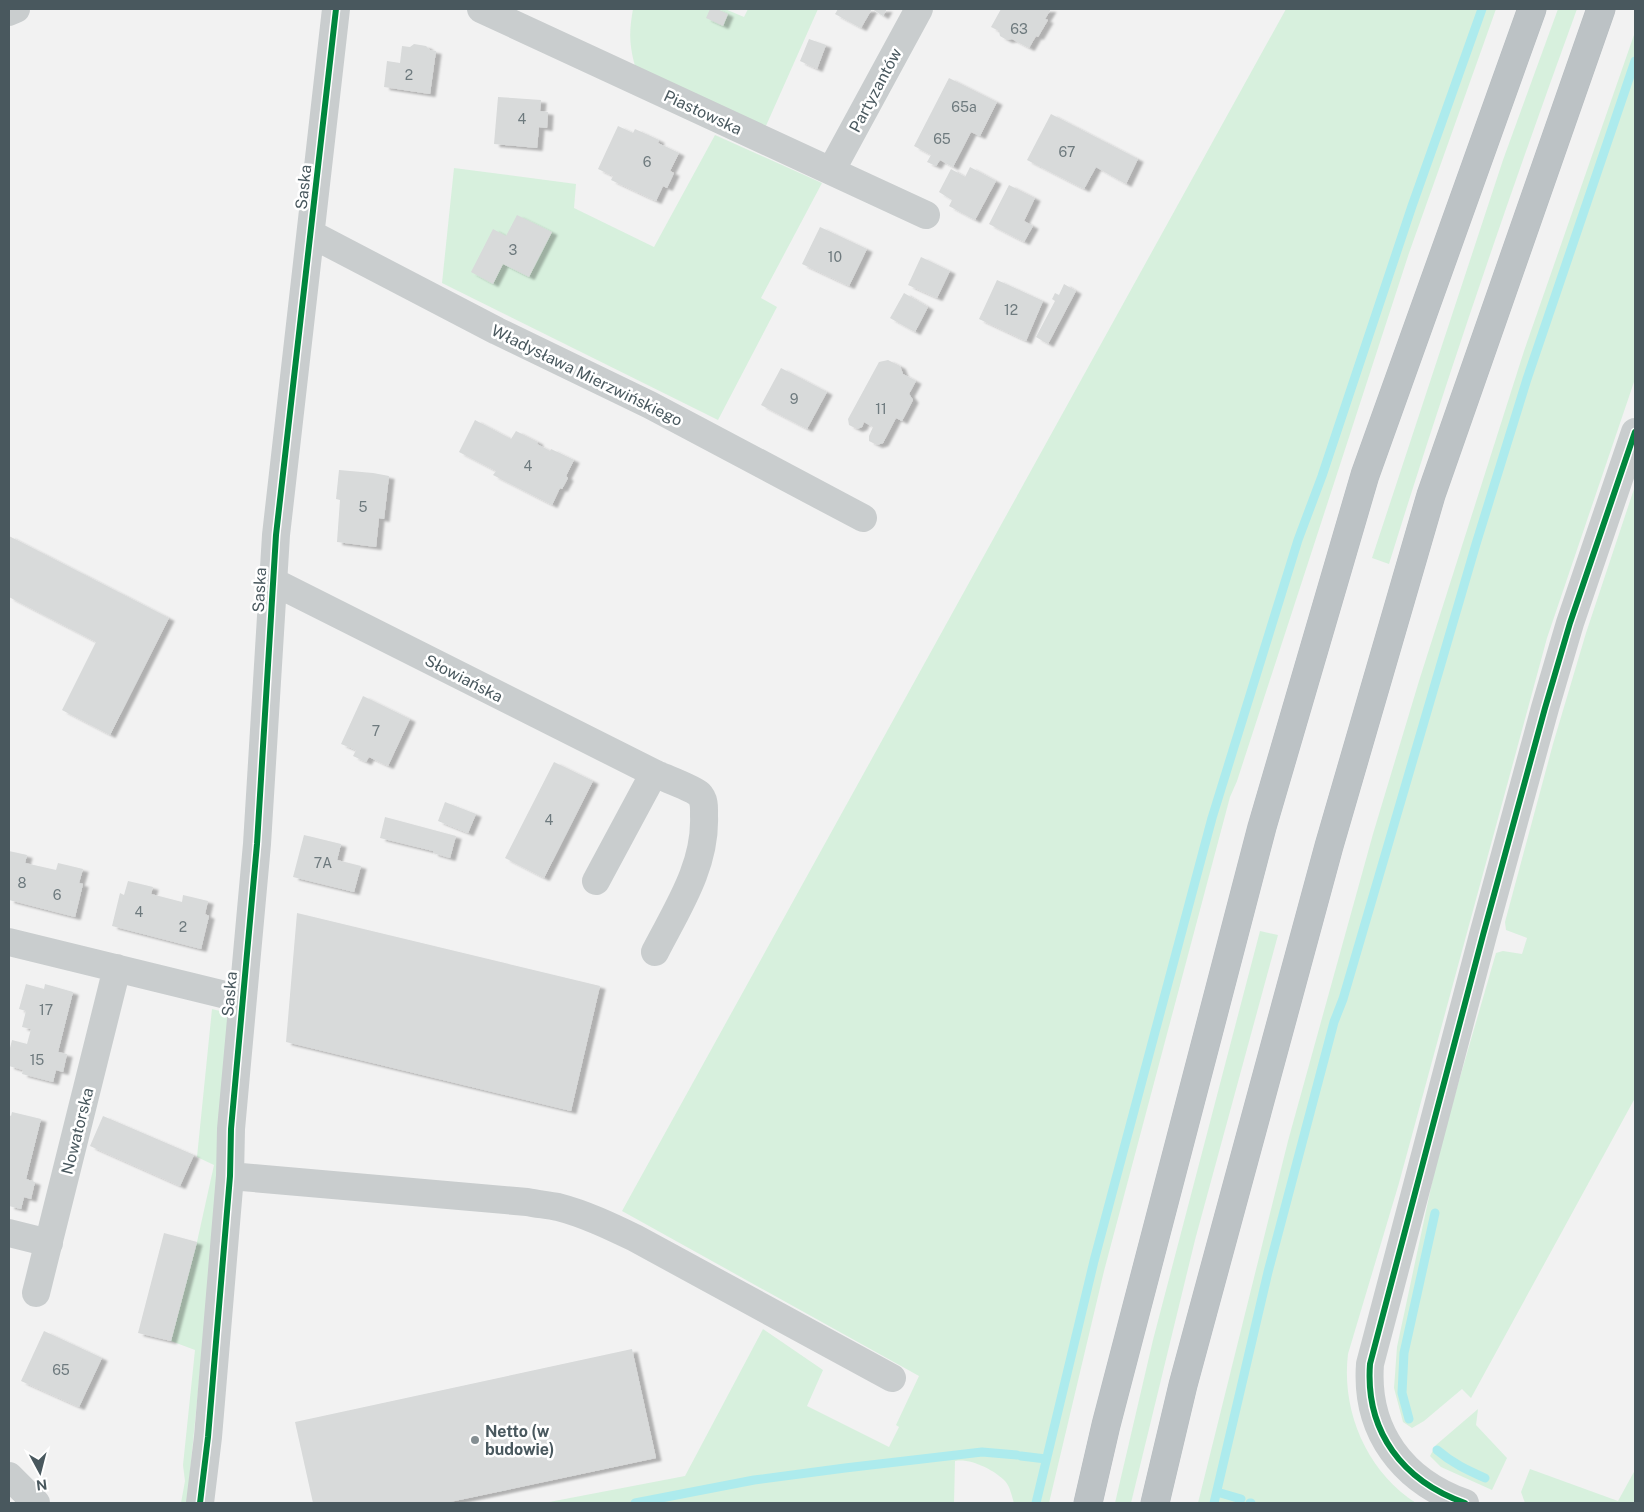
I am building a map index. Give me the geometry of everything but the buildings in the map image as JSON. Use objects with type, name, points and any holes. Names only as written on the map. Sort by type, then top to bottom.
[{"type":"highway","points":[[1088,1503],[1106,1425],[1262,827],[1366,475],[1532,9]]},
{"type":"highway","points":[[1155,1503],[1183,1385],[1329,846],[1431,495],[1601,9]]},
{"type":"street","points":[[9,12],[16,9]]},
{"type":"street","name":"Saska","points":[[200,1503],[208,1438],[230,1176],[231,1129],[257,844],[276,535],[336,9]]},
{"type":"street","name":"Piastowska","points":[[481,9],[926,215]]},
{"type":"street","name":"Partyzantów","points":[[832,172],[919,9]]},
{"type":"street","name":"Władysława Mierzwińskiego","points":[[311,234],[498,331],[650,406],[863,518]]},
{"type":"street","points":[[1466,1503],[1450,1497],[1423,1482],[1405,1466],[1392,1449],[1380,1429],[1373,1410],[1370,1364],[1480,945],[1545,708],[1570,623],[1635,432]]},
{"type":"street","name":"Słowiańska","points":[[274,582],[654,773],[698,793],[704,801],[705,822],[704,842],[699,862],[655,952]]},
{"type":"street","points":[[596,881],[654,773]]},
{"type":"street","points":[[9,942],[242,999]]},
{"type":"street","name":"Nowatorska","points":[[36,1293],[117,968]]},
{"type":"street","points":[[230,1176],[526,1202],[576,1212],[635,1238],[892,1378]]},
{"type":"street","points":[[9,1233],[49,1243]]},
{"type":"street","points":[[9,1476],[36,1503]]},
{"type":"green space","points":[[633,9],[725,9],[744,17],[748,9],[818,9],[765,128],[635,66],[630,38]]},
{"type":"green space","points":[[1286,9],[1496,9],[1409,253],[1237,781],[1230,797],[1104,1271],[1049,1503],[1014,1503],[1005,1481],[989,1469],[968,1461],[955,1461],[954,1503],[544,1503],[685,1476],[763,1329],[823,1370],[807,1406],[889,1447],[899,1427],[896,1425],[919,1376],[622,1211]]},
{"type":"green space","points":[[1558,9],[1577,9],[1480,285],[1433,424],[1389,564],[1372,558],[1503,160]]},
{"type":"green space","points":[[1635,32],[1635,379],[1547,638],[1399,1183],[1348,1354],[1349,1397],[1361,1438],[1371,1457],[1384,1475],[1416,1503],[1198,1503],[1288,1141],[1373,834],[1419,681],[1524,351]]},
{"type":"green space","points":[[715,135],[822,183],[761,298],[777,307],[718,420],[442,283],[454,168],[576,184],[574,208],[654,247]]},
{"type":"green space","points":[[1635,486],[1635,1098],[1471,1398],[1462,1389],[1424,1421],[1412,1428],[1403,1422],[1394,1388],[1397,1347],[1439,1150],[1496,953],[1503,951],[1522,954],[1527,938],[1506,930],[1505,922],[1553,744],[1586,633]]},
{"type":"green space","points":[[1260,931],[1278,935],[1195,1240],[1131,1503],[1115,1503],[1153,1340]]},
{"type":"green space","points":[[212,1009],[232,1014],[220,1168],[187,1503],[181,1503],[185,1481],[183,1465],[195,1350],[171,1341],[197,1242],[214,1165],[197,1157]]},
{"type":"green space","points":[[1478,1409],[1476,1425],[1507,1458],[1492,1490],[1441,1467],[1430,1456],[1436,1445]]},
{"type":"green space","points":[[1530,1469],[1618,1501],[1635,1470],[1635,1503],[1525,1503],[1521,1492]]},
{"type":"waterway","points":[[1036,1503],[1094,1261],[1212,818],[1298,540],[1322,476],[1412,206],[1482,9]]},
{"type":"waterway","points":[[1214,1503],[1268,1272],[1334,1022],[1343,999],[1476,544],[1527,379],[1635,61]]},
{"type":"waterway","points":[[1409,1419],[1402,1393],[1404,1353],[1435,1213]]},
{"type":"waterway","points":[[1437,1450],[1448,1459],[1485,1478]]},
{"type":"waterway","points":[[635,1503],[754,1480],[845,1468],[982,1452],[1017,1455]]},
{"type":"waterway","points":[[1021,1456],[1046,1459]]},
{"type":"waterway","points":[[1217,1492],[1241,1499]]},
{"type":"cycle path","points":[[200,1503],[208,1437],[230,1176],[231,1129],[257,844],[276,535],[336,9]]},
{"type":"cycle path","points":[[1465,1503],[1443,1494],[1423,1482],[1392,1451],[1374,1411],[1370,1389],[1370,1364],[1545,708],[1570,623],[1635,432]]},
{"type":"place","name":"Netto (w budowie)","points":[[475,1440]]}]
